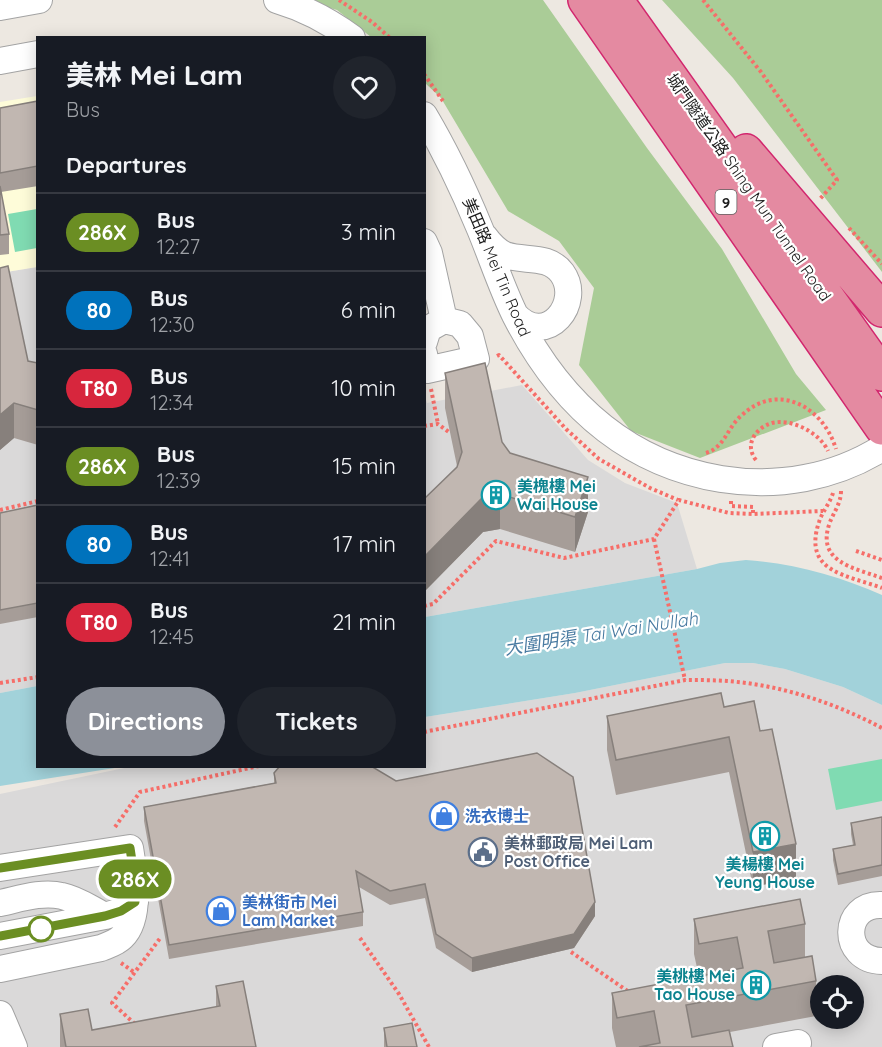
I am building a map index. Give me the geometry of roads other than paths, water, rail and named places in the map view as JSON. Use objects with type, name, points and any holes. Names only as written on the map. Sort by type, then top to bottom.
[{"type":"highway","name":"城門隧道公路 Shing Mun Tunnel Road","points":[[585,0],[874,417]]},
{"type":"highway","name":"城門隧道公路 Shing Mun Tunnel Road","points":[[620,6],[882,374]]},
{"type":"highway","points":[[620,6],[882,310]]},
{"type":"street","points":[[0,7],[39,0]]},
{"type":"street","points":[[277,0],[307,11],[349,36]]},
{"type":"street","points":[[0,61],[36,54]]},
{"type":"street","name":"美田路 Mei Tin Road","points":[[435,110],[453,166],[515,315],[537,354],[560,384],[587,414],[615,437],[667,466],[708,477],[772,483],[835,470],[882,448]]},
{"type":"street","points":[[481,230],[490,244],[501,253],[548,262],[559,269],[566,280],[568,292],[566,305],[552,323],[543,327],[534,327],[525,324],[515,315]]},
{"type":"street","points":[[426,246],[444,320]]},
{"type":"street","points":[[426,336],[428,329],[444,320],[460,324],[470,336],[476,359],[426,362]]},
{"type":"street","points":[[0,868],[139,847],[132,918],[128,930],[122,937],[101,948],[0,969]]},
{"type":"street","points":[[0,903],[44,894],[61,895],[105,916]]},
{"type":"street","points":[[0,918],[78,902]]},
{"type":"street","points":[[0,936],[105,916],[121,911],[135,902]]},
{"type":"street","points":[[882,905],[874,904],[864,908],[856,915],[851,925],[850,936],[860,954],[882,963]]},
{"type":"street","points":[[0,1014],[14,1047]]},
{"type":"water","name":"大圍明渠 Tai Wai Nullah","points":[[746,560],[781,564],[816,571],[882,595],[882,705],[843,687],[785,669],[753,663],[725,663],[575,693],[426,717],[426,617]]},
{"type":"water","points":[[36,686],[36,768],[115,768],[0,786],[0,693]]},
{"type":"place","name":"美槐樓 Mei Wai House","points":[[496,495]]},
{"type":"place","name":"洗衣博士","points":[[444,816]]},
{"type":"place","name":"美楊樓 Mei Yeung House","points":[[765,836]]},
{"type":"place","name":"美林郵政局 Mei Lam Post Office","points":[[483,852]]},
{"type":"place","name":"美林街市 Mei Lam Market","points":[[221,911]]},
{"type":"place","name":"美桃樓 Mei Tao House","points":[[756,985]]}]
